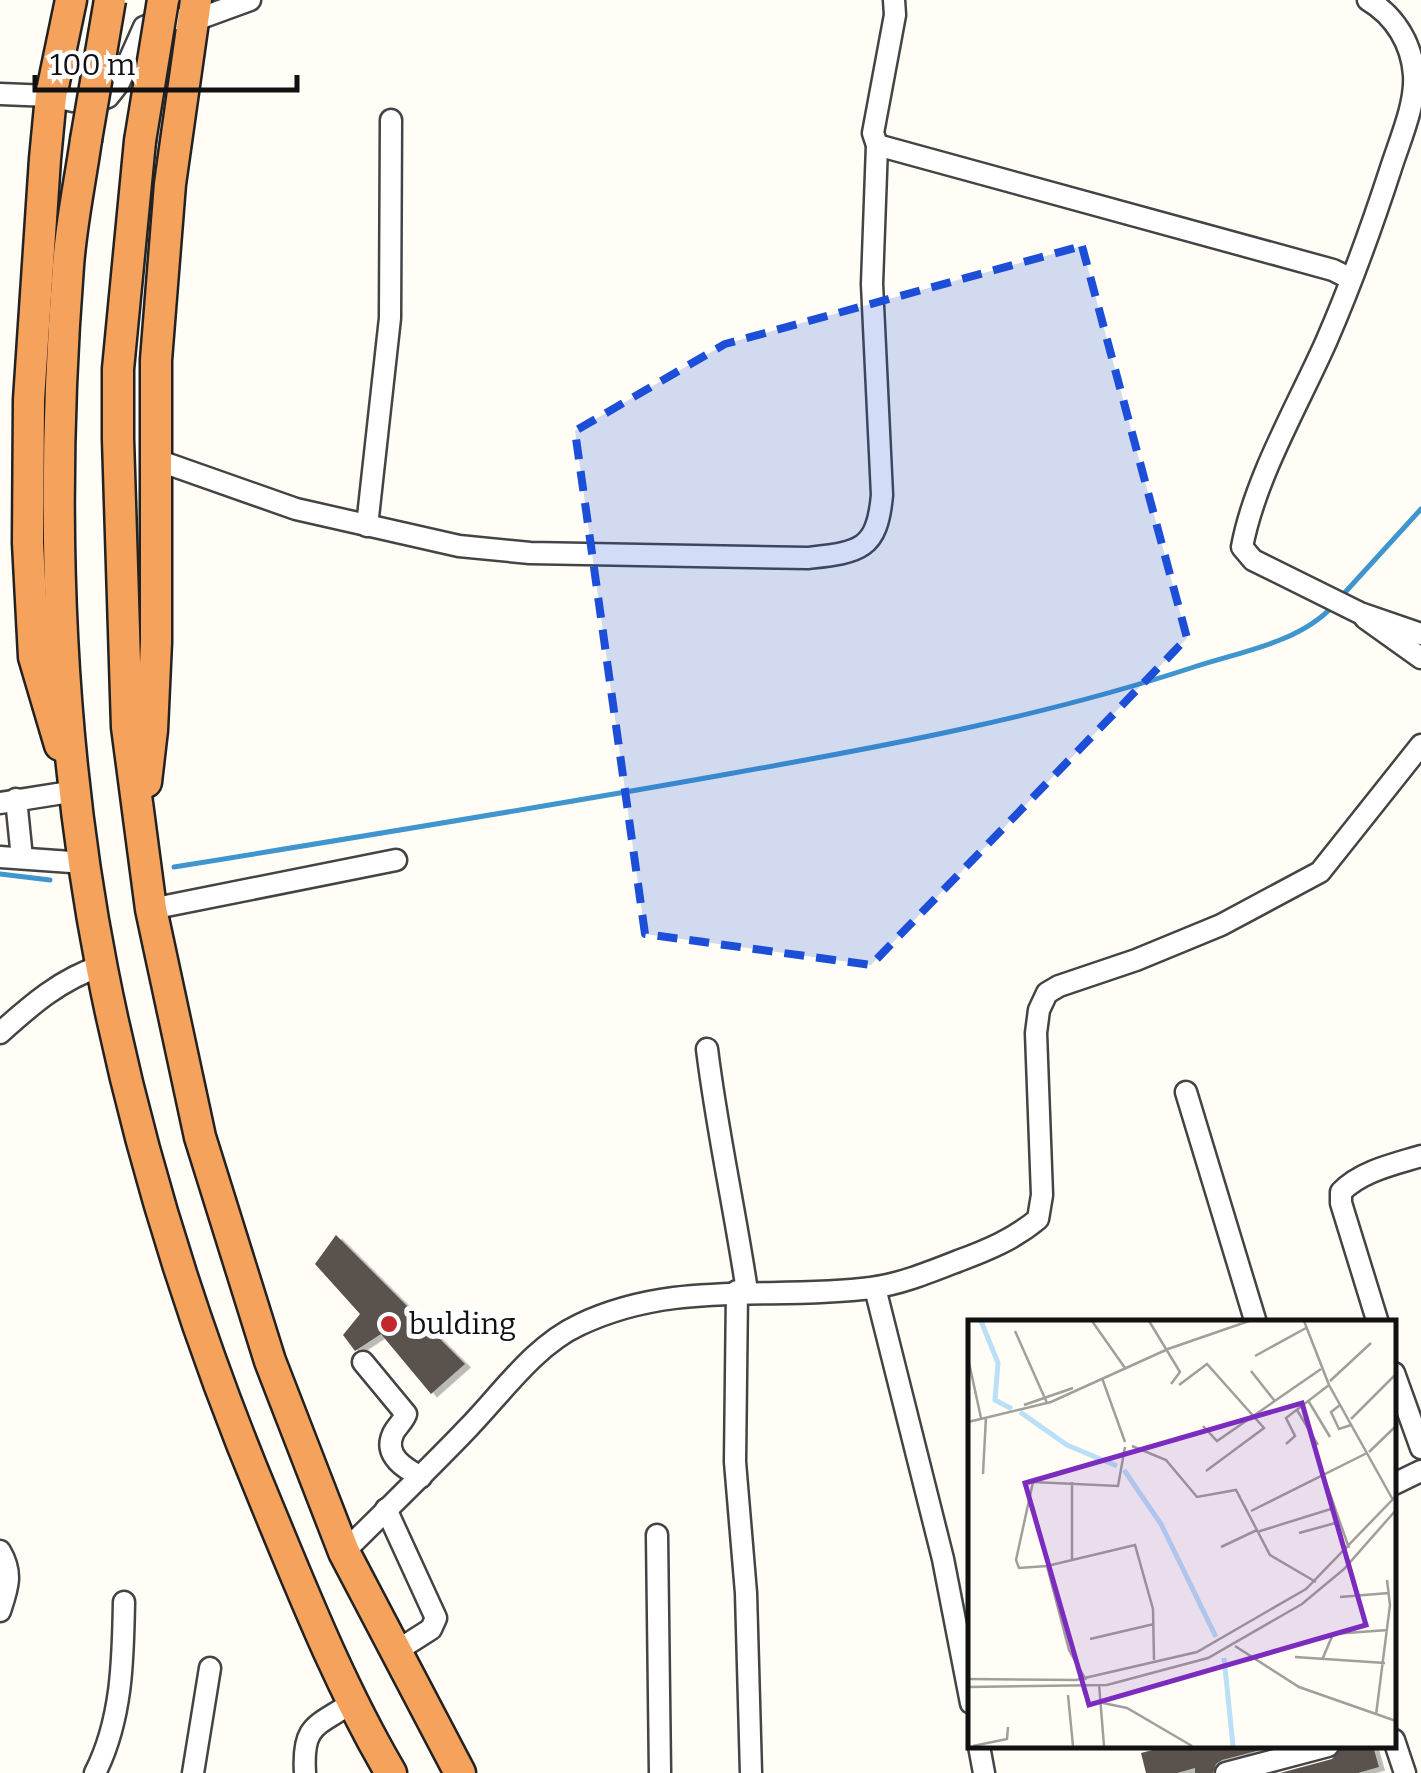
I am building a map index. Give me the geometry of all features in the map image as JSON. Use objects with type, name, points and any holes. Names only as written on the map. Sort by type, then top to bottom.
[{"type":"highway","points":[[71,0],[51,96],[36,269],[29,400],[28,543],[34,658],[50,719],[75,788]]},
{"type":"highway","points":[[110,0],[68,263],[60,472],[59,586],[75,788],[101,966],[127,1084],[191,1308],[320,1633],[390,1773]]},
{"type":"highway","points":[[163,0],[140,141],[118,370],[128,727],[152,909],[200,1137],[270,1360],[344,1552],[460,1773]]},
{"type":"highway","points":[[141,820],[152,730],[155,660],[156,360],[168,204],[194,11]]},
{"type":"street","points":[[0,94],[95,102],[108,97],[119,84],[144,27],[168,16],[250,0]]},
{"type":"street","points":[[154,459],[296,510],[459,546],[530,552],[808,558],[852,553],[868,543],[879,524],[882,495],[872,284],[874,121],[895,15],[894,0]]},
{"type":"street","points":[[1368,0],[1416,46],[1415,79],[1405,123],[1362,251],[1288,423],[1242,547],[1253,560],[1360,613],[1421,634]]},
{"type":"street","points":[[367,526],[390,318],[390,120]]},
{"type":"street","points":[[876,145],[1333,270],[1350,278]]},
{"type":"street","points":[[1360,613],[1421,658]]},
{"type":"street","points":[[344,1552],[546,1346],[577,1326],[641,1304],[742,1291],[874,1288],[909,1280],[1020,1235],[1038,1219],[1042,1161],[1036,1032],[1039,1010],[1047,993],[1221,924],[1320,872],[1421,745]]},
{"type":"street","points":[[22,858],[8,801],[75,788]]},
{"type":"street","points":[[0,856],[85,863]]},
{"type":"street","points":[[152,909],[396,860]]},
{"type":"street","points":[[0,1033],[31,1004],[75,974],[101,966]]},
{"type":"street","points":[[707,1049],[722,1155],[731,1188],[742,1291],[735,1462],[746,1593],[751,1773]]},
{"type":"street","points":[[1186,1092],[1255,1320]]},
{"type":"street","points":[[1377,1320],[1341,1192],[1372,1173],[1421,1156]]},
{"type":"street","points":[[874,1288],[944,1559],[968,1687]]},
{"type":"street","points":[[363,1362],[406,1414],[393,1434],[391,1449],[398,1464],[421,1477]]},
{"type":"street","points":[[1396,1379],[1421,1448]]},
{"type":"street","points":[[1396,1483],[1421,1471]]},
{"type":"street","points":[[386,1510],[436,1618],[431,1630],[395,1652]]},
{"type":"street","points":[[657,1535],[660,1773]]},
{"type":"street","points":[[0,1551],[8,1564],[10,1580],[0,1611]]},
{"type":"street","points":[[95,1773],[107,1750],[123,1670],[124,1602]]},
{"type":"street","points":[[193,1773],[210,1668]]},
{"type":"street","points":[[304,1773],[303,1749],[310,1730],[353,1702]]},
{"type":"street","points":[[1396,1746],[1406,1773]]},
{"type":"street","points":[[979,1748],[984,1773]]},
{"type":"street","points":[[1226,1773],[1320,1748]]},
{"type":"highlighted area","points":[[1082,246],[1187,638],[871,965],[645,934],[575,431],[725,344]]},
{"type":"building","name":"bulding","points":[[336,1235],[465,1364],[431,1394],[381,1334],[355,1351],[343,1335],[360,1314],[315,1264]]},
{"type":"building","points":[[1160,1748],[1268,1748],[1222,1760],[1213,1773],[1195,1773],[1195,1768],[1177,1773],[1146,1773],[1141,1753]]},
{"type":"building","points":[[1341,1748],[1374,1748],[1379,1767],[1358,1773],[1280,1773],[1332,1759]]},
{"type":"waterway","points":[[1339,599],[1421,509]]},
{"type":"waterway","points":[[174,867],[659,786],[963,729],[1137,685],[1267,645],[1302,629],[1332,607]]},
{"type":"waterway","points":[[0,874],[50,880]]},
{"type":"place","name":"bulding","points":[[389,1324]]}]
